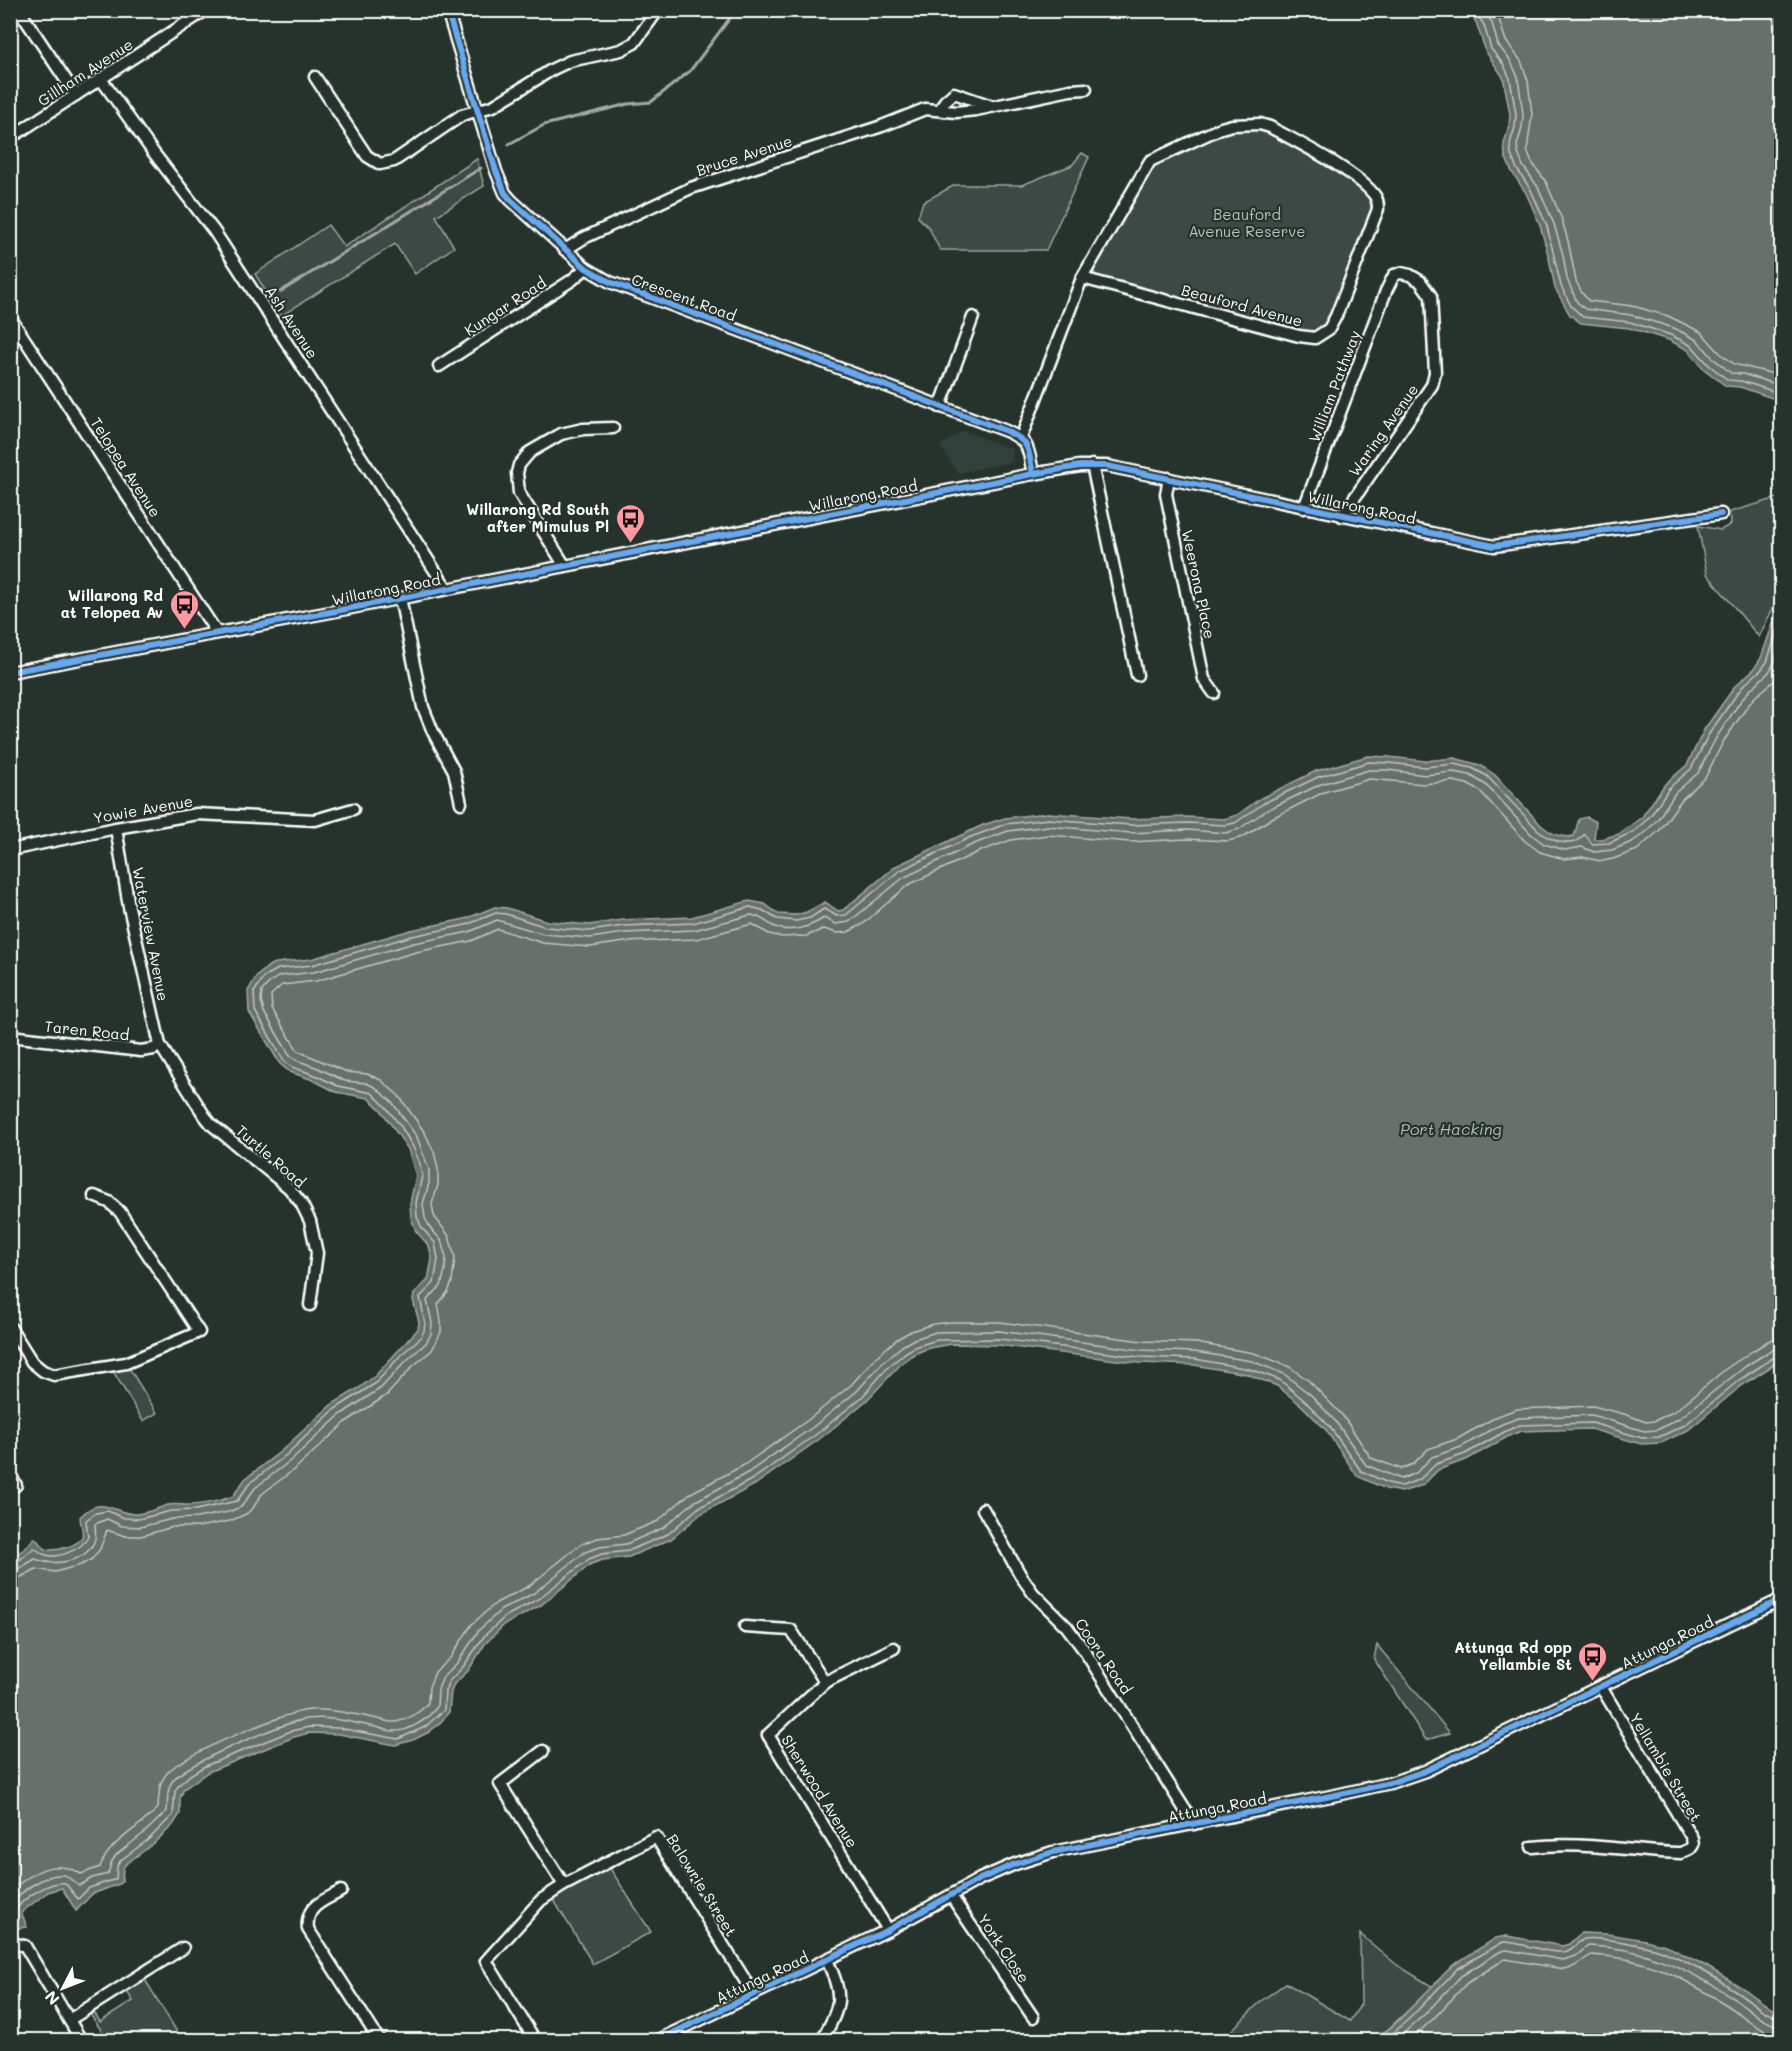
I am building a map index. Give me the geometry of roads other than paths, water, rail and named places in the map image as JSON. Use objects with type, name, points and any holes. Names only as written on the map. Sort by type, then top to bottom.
[{"type":"street","points":[[19,10],[76,95]]},
{"type":"street","name":"Gillham Avenue","points":[[10,138],[206,10]]},
{"type":"street","name":"Crescent Road","points":[[447,10],[496,171],[505,193],[586,268],[610,282],[788,347],[1021,438]]},
{"type":"street","points":[[315,77],[367,156],[380,164],[394,161],[462,115],[493,106],[552,69],[570,61],[621,50],[634,43],[658,10]]},
{"type":"street","name":"Ash Avenue","points":[[102,78],[153,152],[214,231],[447,589]]},
{"type":"street","name":"Bruce Avenue","points":[[565,250],[584,238],[691,188],[882,126],[925,109],[956,112],[1070,90],[1086,89]]},
{"type":"street","name":"Bruce Avenue","points":[[940,110],[945,101],[954,93],[979,103],[996,106]]},
{"type":"street","name":"Beauford Avenue","points":[[1021,438],[1082,278],[1150,161],[1221,128],[1253,123],[1270,127],[1328,160],[1352,176],[1374,195],[1378,202],[1378,209],[1336,316],[1329,329],[1316,338],[1299,336],[1082,278]]},
{"type":"street","name":"Kungar Road","points":[[438,366],[572,280],[586,268]]},
{"type":"street","name":"Waring Avenue","points":[[1341,516],[1426,395],[1434,380],[1431,296],[1420,280],[1401,273],[1394,275]]},
{"type":"street","name":"William Pathway","points":[[1304,508],[1394,275]]},
{"type":"street","name":"Telopea Avenue","points":[[10,316],[217,633]]},
{"type":"street","points":[[940,407],[973,317]]},
{"type":"street","points":[[565,566],[519,493],[517,473],[519,465],[530,452],[561,434],[584,429],[613,428]]},
{"type":"street","points":[[1021,438],[1029,450],[1033,474]]},
{"type":"street","points":[[1092,465],[1137,675]]},
{"type":"street","name":"Willarong Road","points":[[10,672],[1033,474],[1092,465],[1169,478],[1341,516],[1494,546],[1721,514]]},
{"type":"street","name":"Weerona Place","points":[[1169,478],[1166,494],[1181,574],[1204,680],[1214,693]]},
{"type":"street","points":[[400,598],[423,707],[433,732],[454,771],[461,802]]},
{"type":"street","name":"Yowie Avenue","points":[[10,850],[197,814],[315,820],[353,809]]},
{"type":"street","name":"Waterview Avenue","points":[[116,828],[129,907],[160,1045]]},
{"type":"street","name":"Taren Road","points":[[10,1036],[141,1051],[154,1049],[160,1045]]},
{"type":"street","name":"Turtle Road","points":[[160,1045],[212,1125],[289,1188],[301,1203],[310,1221],[316,1253],[310,1305]]},
{"type":"street","points":[[10,1327],[32,1362],[43,1371],[54,1375],[126,1363],[199,1332],[120,1212],[109,1202],[94,1196]]},
{"type":"street","name":"Coora Road","points":[[983,1509],[1021,1576],[1034,1593],[1068,1627],[1194,1824]]},
{"type":"street","name":"Attunga Road","points":[[658,2040],[888,1930],[998,1871],[1053,1851],[1324,1797],[1398,1780],[1425,1771],[1782,1599]]},
{"type":"street","points":[[745,1627],[791,1630],[825,1682],[894,1648]]},
{"type":"street","name":"Sherwood Avenue","points":[[825,1682],[768,1735],[888,1930]]},
{"type":"street","name":"Yellambie Street","points":[[1532,1847],[1554,1844],[1580,1845],[1681,1853],[1690,1849],[1692,1845],[1692,1838],[1601,1687]]},
{"type":"street","points":[[543,1751],[500,1784],[564,1885]]},
{"type":"street","name":"Balowrie Street","points":[[535,2040],[486,1961],[541,1900],[564,1885],[656,1837],[753,1993]]},
{"type":"street","points":[[341,1891],[309,1912],[308,1929],[379,2040]]},
{"type":"street","name":"York Close","points":[[951,1896],[1033,2017]]},
{"type":"street","points":[[12,1942],[25,1946],[81,2040]]},
{"type":"street","points":[[69,2020],[183,1948]]},
{"type":"street","points":[[822,2040],[840,2000],[838,1984],[827,1960]]},
{"type":"water","points":[[1465,11],[1781,11],[1781,401],[1740,387],[1726,386],[1704,369],[1688,350],[1669,340],[1629,328],[1581,323],[1570,315],[1555,288],[1540,225],[1526,193],[1512,172],[1505,156],[1504,144],[1510,114],[1503,77],[1486,52],[1476,22]]},
{"type":"water","name":"Port Hacking","points":[[1781,600],[1781,1360],[1741,1386],[1688,1430],[1661,1443],[1641,1444],[1591,1429],[1521,1431],[1468,1459],[1438,1470],[1423,1485],[1402,1492],[1386,1489],[1357,1476],[1326,1430],[1301,1405],[1277,1386],[1247,1374],[1194,1365],[1140,1363],[998,1345],[952,1344],[929,1348],[914,1354],[901,1364],[866,1401],[821,1438],[756,1484],[702,1513],[671,1539],[629,1557],[591,1564],[541,1605],[504,1625],[485,1644],[468,1671],[454,1684],[449,1712],[429,1732],[395,1745],[339,1734],[309,1733],[208,1772],[184,1789],[180,1798],[180,1814],[173,1825],[153,1844],[126,1864],[123,1868],[122,1881],[119,1884],[92,1894],[76,1911],[62,1888],[48,1892],[23,1911],[27,1927],[11,1929],[11,1557],[25,1549],[35,1538],[50,1550],[66,1548],[76,1543],[82,1537],[80,1517],[95,1507],[108,1507],[137,1514],[168,1505],[192,1505],[233,1496],[245,1479],[281,1451],[331,1405],[375,1376],[418,1329],[414,1294],[428,1280],[432,1259],[429,1246],[416,1231],[411,1218],[410,1203],[416,1176],[408,1149],[381,1110],[368,1098],[336,1092],[313,1080],[290,1072],[280,1064],[249,1012],[248,991],[256,977],[270,965],[311,959],[411,930],[465,919],[495,907],[507,908],[547,921],[589,925],[623,920],[692,917],[749,901],[765,904],[778,914],[796,915],[825,902],[838,911],[843,910],[896,866],[983,825],[1005,818],[1048,813],[1131,819],[1186,817],[1224,819],[1237,815],[1261,798],[1316,771],[1368,756],[1425,761],[1454,758],[1480,765],[1495,775],[1548,831],[1561,836],[1574,836],[1579,819],[1587,817],[1596,822],[1594,839],[1601,839],[1619,834],[1642,817],[1665,784],[1687,765],[1704,730],[1735,686],[1754,669],[1761,658]]},
{"type":"water","points":[[1581,1933],[1607,1934],[1665,1945],[1706,1966],[1781,2013],[1781,2040],[1366,2040],[1386,2031],[1397,2022],[1453,1965],[1496,1938],[1507,1936],[1562,1946],[1569,1944]]},
{"type":"waterway","points":[[509,144],[544,125],[628,104],[651,102],[690,71],[736,10]]},
{"type":"waterway","points":[[280,292],[481,168]]},
{"type":"place","name":"Willarong Rd South after Mimulus Pl","points":[[630,544]]},
{"type":"place","name":"Willarong Rd at Telopea Av","points":[[184,630]]},
{"type":"place","name":"Attunga Rd opp Yellambie St","points":[[1593,1682]]},
{"type":"park label","name":"Beauford Avenue Reserve","points":[[1247,222]]}]
